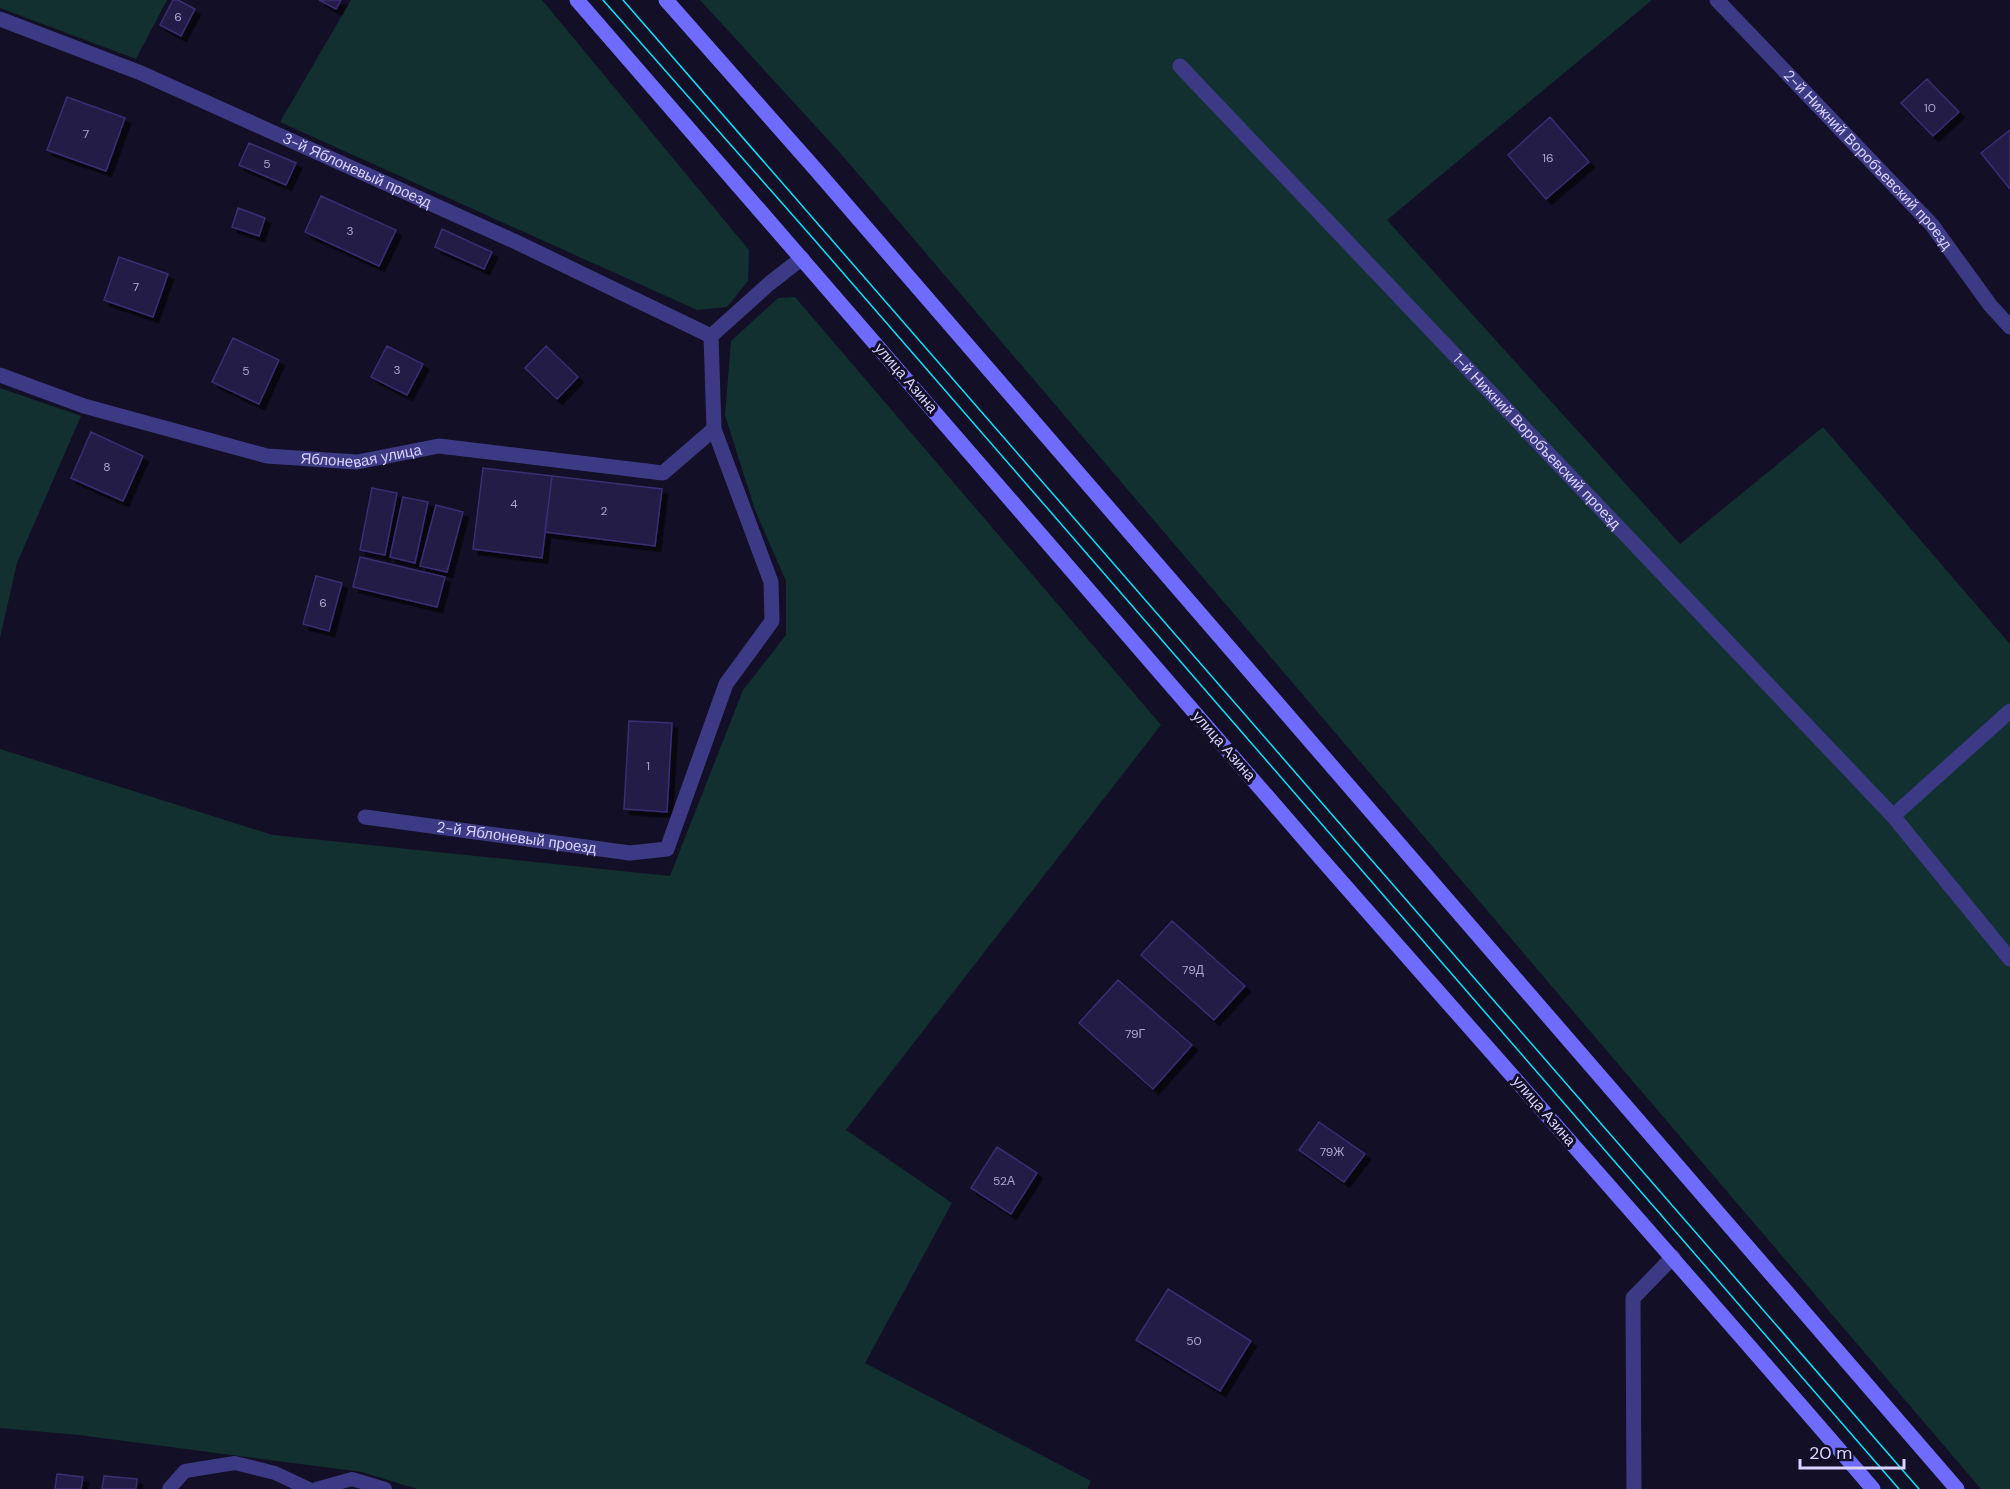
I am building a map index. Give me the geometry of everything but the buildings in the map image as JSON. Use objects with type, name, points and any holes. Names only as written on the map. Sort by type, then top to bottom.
[{"type":"street","name":"улица Азина","points":[[577,0],[1317,854],[1673,1257],[1873,1489]]},
{"type":"street","points":[[666,0],[817,171],[1957,1489]]},
{"type":"street","name":"2-й Нижний Воробъевский проезд","points":[[1717,0],[1932,225],[1990,305],[2010,327]]},
{"type":"street","name":"3-й Яблоневый проезд","points":[[0,19],[162,83],[514,241],[711,336]]},
{"type":"street","name":"1-й Нижний Воробъевский проезд","points":[[1180,66],[1893,816],[2010,959]]},
{"type":"street","points":[[714,429],[711,336],[770,283],[802,258]]},
{"type":"street","name":"Яблоневая улица","points":[[0,375],[84,406],[267,456],[357,462],[439,446],[663,473],[714,429]]},
{"type":"street","name":"2-й Яблоневый проезд","points":[[365,817],[630,853],[667,849],[726,684],[772,621],[771,582],[714,429]]},
{"type":"street","points":[[1893,816],[2010,711]]},
{"type":"street","points":[[1634,1489],[1633,1298],[1673,1257]]},
{"type":"lane","points":[[169,1489],[185,1471],[235,1463],[275,1473],[309,1489]]},
{"type":"lane","points":[[316,1489],[352,1479],[385,1489]]},
{"type":"green space","points":[[0,0],[167,0],[136,59],[0,8]]},
{"type":"green space","points":[[351,0],[542,0],[749,250],[748,281],[727,307],[697,310],[280,122]]},
{"type":"green space","points":[[700,0],[1652,0],[1387,220],[1680,544],[1823,427],[2010,644],[2010,1489],[1981,1489],[842,155]]},
{"type":"green space","points":[[795,297],[1161,725],[846,1130],[952,1203],[865,1363],[1091,1481],[1087,1489],[417,1489],[362,1472],[79,1435],[0,1428],[0,749],[273,835],[670,876],[743,690],[786,635],[786,581],[755,510],[725,415],[731,341],[778,298]]},
{"type":"green space","points":[[0,388],[81,416],[17,563],[0,638]]},
{"type":"tram line","points":[[603,0],[811,236],[1899,1489]]},
{"type":"tram line","points":[[623,0],[1919,1489]]}]
